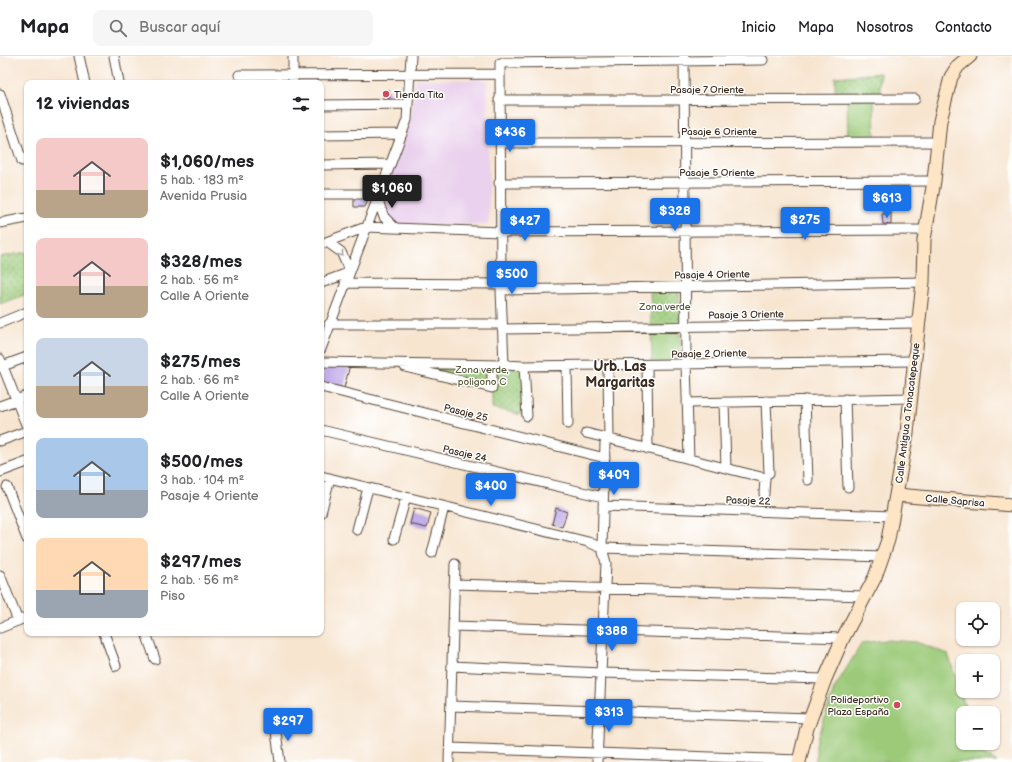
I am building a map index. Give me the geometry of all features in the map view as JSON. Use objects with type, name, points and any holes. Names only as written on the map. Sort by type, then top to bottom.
[{"type":"street","points":[[79,56],[84,80]]},
{"type":"street","points":[[114,56],[118,80]]},
{"type":"street","points":[[293,56],[293,79]]},
{"type":"street","points":[[324,336],[327,322],[349,272],[407,120],[411,74],[410,56]]},
{"type":"street","name":"Calle Antigua a Tonacatepeque","points":[[799,761],[810,718],[825,679],[843,638],[883,557],[897,495],[911,398],[922,282],[925,230],[934,181],[941,117],[949,81],[958,66],[970,56]]},
{"type":"street","points":[[684,58],[685,286],[689,459]]},
{"type":"street","points":[[504,362],[499,183],[500,60],[684,58],[763,60]]},
{"type":"street","points":[[239,75],[293,79],[411,74],[499,74]]},
{"type":"street","points":[[0,94],[22,161]]},
{"type":"street","name":"Pasaje 7 Oriente","points":[[499,100],[915,99]]},
{"type":"street","points":[[324,105],[408,104]]},
{"type":"street","points":[[324,135],[402,134]]},
{"type":"street","name":"Pasaje 6 Oriente","points":[[500,143],[938,142]]},
{"type":"street","points":[[324,165],[390,164]]},
{"type":"street","name":"Pasaje 5 Oriente","points":[[499,183],[934,181]]},
{"type":"street","points":[[324,194],[378,196]]},
{"type":"street","points":[[378,196],[384,217],[395,228]]},
{"type":"street","points":[[0,223],[24,219]]},
{"type":"street","points":[[324,243],[366,227],[501,232],[925,230]]},
{"type":"street","points":[[324,243],[341,252],[349,272]]},
{"type":"street","points":[[324,282],[349,272]]},
{"type":"street","name":"Pasaje 4 Oriente","points":[[345,282],[501,287],[922,282]]},
{"type":"street","points":[[0,322],[24,313]]},
{"type":"street","name":"Pasaje 3 Oriente","points":[[327,322],[502,327],[918,323]]},
{"type":"street","points":[[24,358],[1,364],[24,420]]},
{"type":"street","name":"Pasaje 2 Oriente","points":[[324,362],[492,365],[504,362],[524,366],[567,366],[914,361]]},
{"type":"street","points":[[388,363],[492,388],[492,365]]},
{"type":"street","points":[[597,758],[606,563],[602,548],[605,458],[607,441],[608,365]]},
{"type":"street","points":[[647,365],[648,449]]},
{"type":"street","points":[[524,366],[527,416]]},
{"type":"street","points":[[567,366],[568,424]]},
{"type":"street","name":"Pasaje 25","points":[[324,388],[605,458]]},
{"type":"street","points":[[0,406],[24,397]]},
{"type":"street","points":[[687,404],[911,398]]},
{"type":"street","points":[[805,400],[808,480]]},
{"type":"street","points":[[845,400],[848,487]]},
{"type":"street","points":[[766,401],[769,473]]},
{"type":"street","points":[[724,402],[726,468]]},
{"type":"street","name":"Pasaje 24","points":[[324,431],[603,501]]},
{"type":"street","points":[[0,441],[24,432]]},
{"type":"street","points":[[586,433],[607,441],[648,449],[765,478],[764,494]]},
{"type":"street","points":[[0,472],[24,463]]},
{"type":"street","points":[[325,477],[588,542],[602,548],[883,557]]},
{"type":"street","points":[[7,487],[24,531]]},
{"type":"street","points":[[357,530],[368,488]]},
{"type":"street","name":"Calle Saprisa","points":[[897,495],[1006,504]]},
{"type":"street","points":[[394,539],[406,497]]},
{"type":"street","name":"Pasaje 22","points":[[603,501],[892,516]]},
{"type":"street","points":[[432,552],[444,506]]},
{"type":"street","points":[[449,762],[455,564]]},
{"type":"street","points":[[0,575],[18,621]]},
{"type":"street","points":[[454,584],[865,596]]},
{"type":"street","points":[[0,628],[24,618]]},
{"type":"street","points":[[453,626],[843,638]]},
{"type":"street","points":[[105,636],[116,666]]},
{"type":"street","points":[[147,636],[156,659]]},
{"type":"street","points":[[452,666],[601,673],[825,679]]},
{"type":"street","points":[[451,706],[810,718]]},
{"type":"street","points":[[275,724],[280,762]]},
{"type":"street","points":[[450,748],[597,758],[799,761]]},
{"type":"shaded area","points":[[415,79],[487,80],[489,224],[404,225],[392,221],[386,215],[381,197],[409,123]]},
{"type":"green space","points":[[880,73],[880,99],[835,100],[835,77]]},
{"type":"green space","points":[[847,99],[874,99],[875,142],[848,142]]},
{"type":"green space","points":[[24,253],[24,295],[0,304],[0,257]]},
{"type":"green space","name":"Zona verde","points":[[650,286],[679,286],[680,326],[651,326]]},
{"type":"green space","points":[[651,326],[680,326],[680,364],[652,365]]},
{"type":"green space","name":"Zona verde, poligono C","points":[[388,363],[524,366],[527,416],[492,408],[492,388]]},
{"type":"green space","name":"Polideportivo Plaza España","points":[[886,640],[916,642],[948,654],[956,679],[956,698],[962,698],[965,706],[956,706],[956,750],[981,750],[984,754],[997,762],[816,762],[816,745],[834,689],[862,643]]},
{"type":"building","name":"Tienda Tita","points":[[383,90],[389,90],[389,99],[383,99]]},
{"type":"building","points":[[354,196],[369,198],[365,207],[354,207]]},
{"type":"building","points":[[891,213],[891,225],[883,224],[882,214]]},
{"type":"building","points":[[350,365],[344,388],[324,383],[325,366]]},
{"type":"building","points":[[414,508],[431,513],[427,528],[410,524]]},
{"type":"building","points":[[556,508],[567,512],[562,527],[552,524]]},
{"type":"place","name":"Tienda Tita","points":[[386,94]]},
{"type":"place","name":"Polideportivo Plaza España","points":[[897,705]]},
{"type":"district","name":"Urb. Las Margaritas","points":[[620,374]]}]
